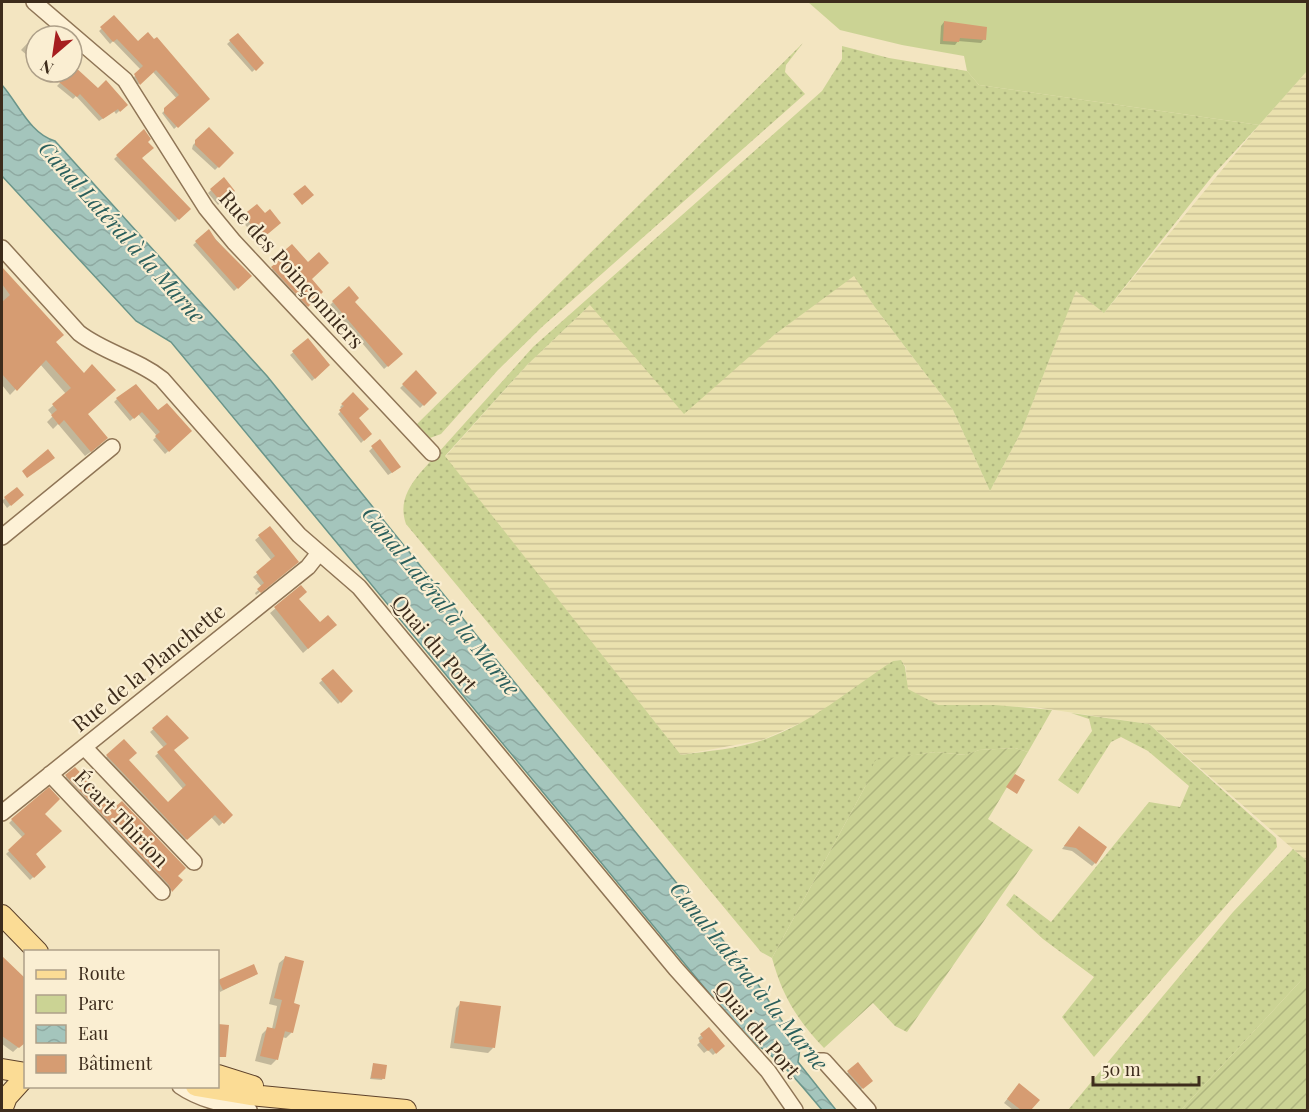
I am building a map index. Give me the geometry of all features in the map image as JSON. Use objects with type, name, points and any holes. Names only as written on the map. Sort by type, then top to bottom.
[{"type":"main road","points":[[2,915],[37,950]]},
{"type":"main road","points":[[2,1068],[24,1074]]},
{"type":"main road","points":[[219,1075],[290,1100]]},
{"type":"main road","points":[[2,1110],[7,1097],[24,1077]]},
{"type":"main road","points":[[209,1088],[290,1100],[406,1110]]},
{"type":"street","name":"Rue des Poinçonniers","points":[[34,2],[125,81],[206,208],[234,242],[432,453]]},
{"type":"street","name":"Quai du Port","points":[[2,248],[79,333],[94,345],[146,366],[162,379],[299,535],[359,587],[676,969],[768,1071],[795,1110]]},
{"type":"street","points":[[2,537],[112,447]]},
{"type":"street","name":"Rue de la Planchette","points":[[2,813],[308,567],[319,553]]},
{"type":"street","points":[[84,747],[194,862]]},
{"type":"street","name":"Écart Thirion","points":[[50,774],[162,892]]},
{"type":"street","points":[[818,1061],[824,1061],[868,1110]]},
{"type":"street","points":[[183,1088],[189,1093],[222,1104],[249,1110]]},
{"type":"shaded area","points":[[1307,71],[1307,861],[1149,724],[1034,707],[938,706],[907,689],[906,667],[900,660],[893,661],[849,694],[805,721],[762,740],[681,755],[445,457],[527,365],[590,305],[774,335],[854,275],[874,306],[953,410],[990,491],[1022,430],[1076,290],[1104,313],[1259,125]]},
{"type":"green space","points":[[808,2],[1307,2],[1307,71],[1259,125],[979,85],[967,71],[964,56],[902,45],[840,30]]},
{"type":"green space","points":[[803,43],[786,65],[785,72],[805,94],[543,326],[498,370],[441,434],[430,438],[417,424]]},
{"type":"green space","points":[[842,46],[889,58],[967,71],[979,85],[1259,125],[1214,174],[1104,313],[1076,291],[1022,430],[990,491],[953,410],[854,276],[774,335],[684,414],[590,305],[527,365],[445,456],[681,755],[743,746],[781,733],[830,705],[893,661],[901,660],[905,667],[908,689],[938,705],[995,705],[1052,710],[1028,752],[1015,748],[979,750],[966,755],[935,752],[876,761],[865,787],[772,958],[761,952],[406,524],[403,510],[408,491],[420,473],[533,347],[822,91],[842,59]]},
{"type":"green space","points":[[1071,713],[1149,724],[1276,838],[1277,847],[1094,1057],[1062,1017],[1094,977],[1043,939],[1006,905],[1014,894],[1051,922],[1149,802],[1180,807],[1189,786],[1148,751],[1121,737],[1111,742],[1078,794],[1058,780],[1092,731],[1089,719]]},
{"type":"green space","points":[[1015,748],[1028,752],[988,819],[1033,850],[907,1032],[895,1026],[873,1003],[824,1048],[792,1006],[772,958],[865,787],[875,760],[936,752],[965,755],[979,750]]},
{"type":"green space","points":[[1293,849],[1307,861],[1307,974],[1181,1110],[1068,1110],[1233,912]]},
{"type":"green space","points":[[1307,974],[1307,1110],[1181,1110]]},
{"type":"water","name":"Canal Latéral à la Marne","points":[[2,85],[31,125],[38,132],[55,141],[267,376],[755,980],[800,1048],[798,1062],[836,1110],[822,1110],[796,1079],[746,1038],[171,342],[136,321],[2,176]]},
{"type":"building","points":[[114,15],[138,41],[148,32],[154,39],[157,37],[210,99],[178,128],[164,113],[164,108],[179,95],[156,70],[140,85],[134,74],[143,66],[117,39],[113,42],[100,27]]},
{"type":"building","points":[[944,21],[987,27],[986,40],[960,38],[959,42],[943,41]]},
{"type":"building","points":[[238,33],[264,63],[256,71],[229,40]]},
{"type":"building","points":[[84,75],[98,88],[106,80],[128,105],[120,112],[118,109],[103,119],[80,94],[77,97],[61,84],[84,84]]},
{"type":"building","points":[[209,127],[234,153],[219,168],[195,145],[195,140]]},
{"type":"building","points":[[144,129],[151,139],[148,142],[154,148],[142,158],[191,209],[179,220],[116,155]]},
{"type":"building","points":[[224,177],[235,191],[222,203],[210,189]]},
{"type":"building","points":[[305,185],[314,195],[302,205],[293,194]]},
{"type":"building","points":[[257,204],[265,213],[270,209],[281,223],[263,238],[243,215]]},
{"type":"building","points":[[209,229],[216,240],[252,276],[238,289],[195,241]]},
{"type":"building","points":[[292,244],[308,262],[319,252],[329,263],[312,279],[323,292],[308,307],[271,267],[282,258],[279,255]]},
{"type":"building","points":[[2,267],[64,335],[56,342],[84,373],[92,364],[116,390],[88,414],[108,438],[91,452],[64,420],[59,425],[51,415],[57,410],[52,404],[71,388],[46,360],[17,391],[2,374],[2,302],[10,295],[2,284]]},
{"type":"building","points":[[349,286],[359,298],[355,302],[403,354],[388,367],[332,301]]},
{"type":"building","points":[[308,338],[330,365],[315,379],[292,351]]},
{"type":"building","points":[[416,370],[437,393],[424,406],[402,384]]},
{"type":"building","points":[[136,384],[158,410],[167,403],[192,431],[169,452],[155,436],[160,432],[142,412],[134,419],[116,398]]},
{"type":"building","points":[[353,392],[369,409],[359,418],[372,434],[364,441],[339,410],[344,406],[341,404]]},
{"type":"building","points":[[380,439],[401,467],[392,473],[371,446]]},
{"type":"building","points":[[48,449],[55,458],[27,478],[22,471]]},
{"type":"building","points":[[17,487],[24,495],[11,506],[4,497]]},
{"type":"building","points":[[270,526],[299,562],[261,593],[257,589],[264,583],[256,572],[275,556],[258,535]]},
{"type":"building","points":[[301,585],[307,592],[299,599],[320,622],[328,615],[337,625],[308,649],[274,607]]},
{"type":"building","points":[[333,669],[353,691],[341,703],[321,679]]},
{"type":"building","points":[[167,715],[189,738],[174,750],[233,815],[224,824],[215,815],[187,840],[106,755],[124,739],[137,753],[129,760],[168,802],[186,785],[157,752],[167,744],[152,728]]},
{"type":"building","points":[[75,767],[114,808],[122,801],[186,868],[178,876],[183,880],[172,892],[169,885],[65,775]]},
{"type":"building","points":[[1015,774],[1025,780],[1017,794],[1006,787]]},
{"type":"building","points":[[49,787],[60,799],[45,814],[62,831],[36,854],[46,867],[34,878],[8,850],[25,834],[11,819]]},
{"type":"building","points":[[1079,826],[1107,847],[1096,864],[1076,848],[1064,846]]},
{"type":"building","points":[[2,956],[24,977],[24,1044],[19,1048],[2,1036]]},
{"type":"building","points":[[285,956],[304,961],[294,1003],[300,1005],[293,1033],[275,1029],[282,1000],[274,998]]},
{"type":"building","points":[[254,964],[258,974],[223,990],[219,980]]},
{"type":"building","points":[[460,1001],[501,1006],[495,1048],[454,1043]]},
{"type":"building","points":[[219,1024],[229,1025],[226,1057],[219,1057]]},
{"type":"building","points":[[267,1027],[285,1031],[278,1060],[260,1056]]},
{"type":"building","points":[[709,1027],[725,1046],[716,1054],[712,1048],[708,1051],[699,1041],[703,1038],[700,1034]]},
{"type":"building","points":[[858,1062],[873,1081],[863,1089],[847,1071]]},
{"type":"building","points":[[373,1063],[387,1065],[385,1079],[371,1078]]},
{"type":"building","points":[[1019,1083],[1040,1100],[1031,1110],[1021,1110],[1007,1099]]}]
